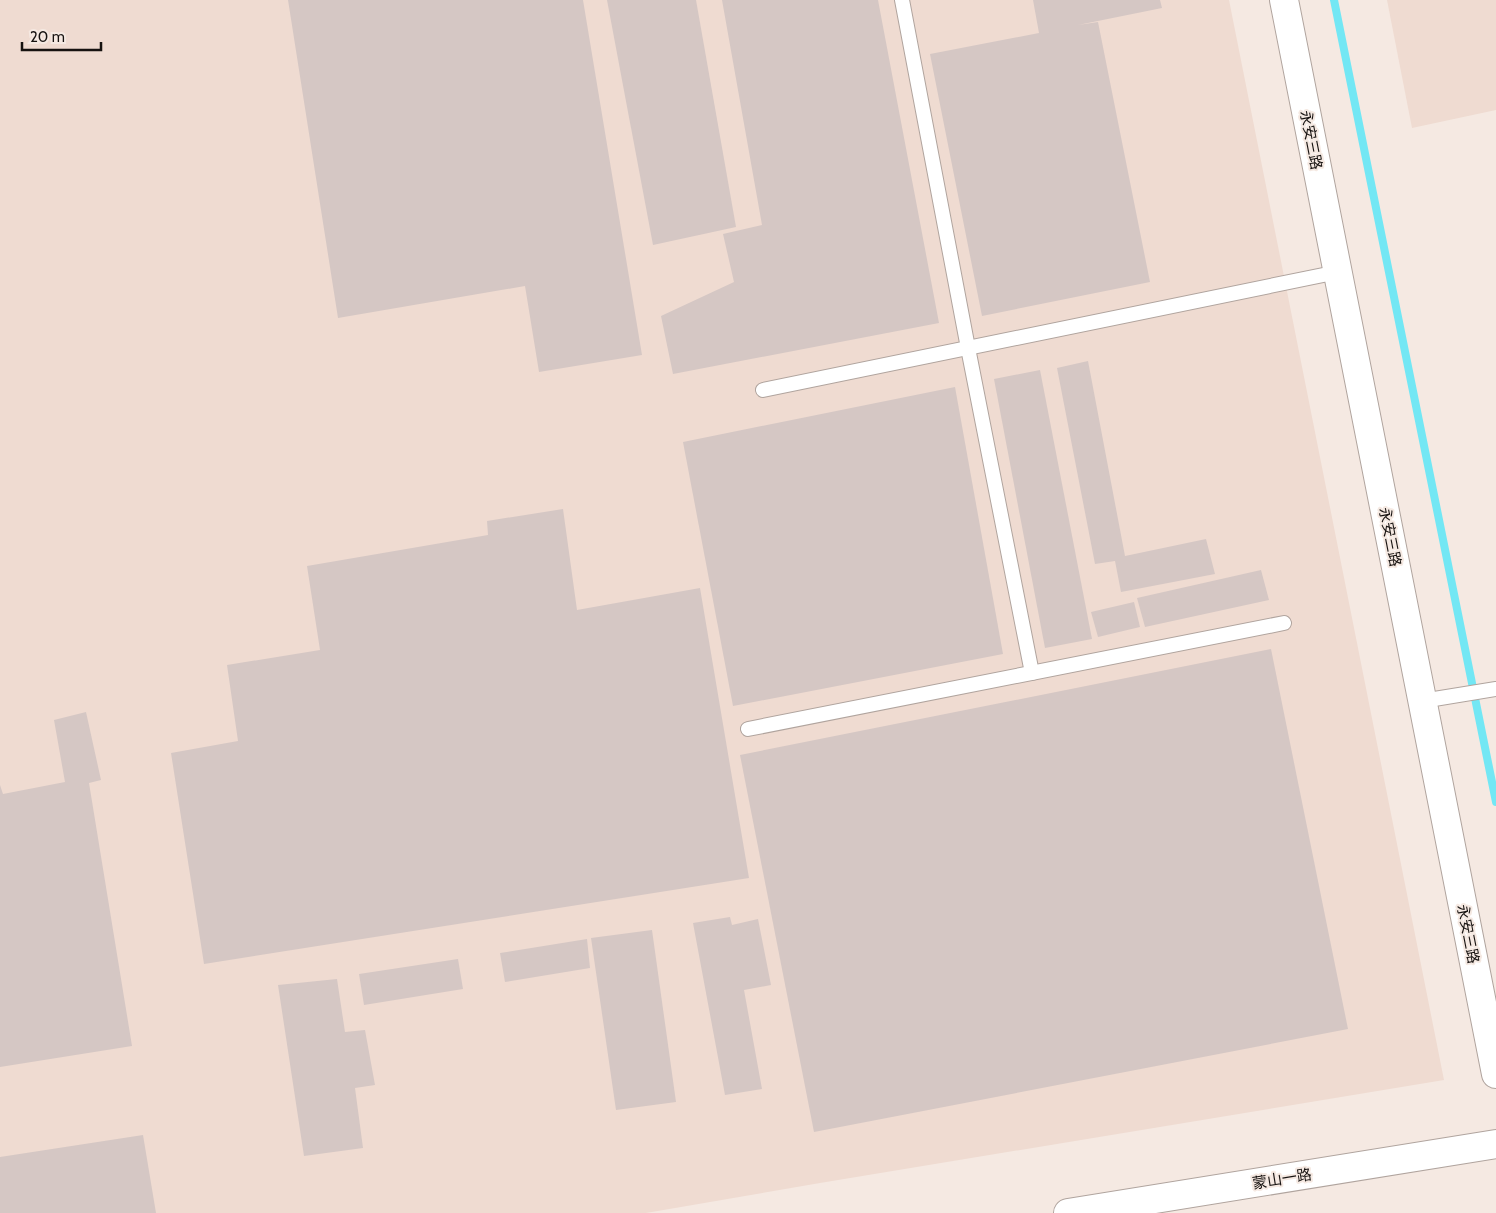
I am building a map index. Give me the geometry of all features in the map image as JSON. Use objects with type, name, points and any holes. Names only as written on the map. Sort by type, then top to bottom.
[{"type":"main road","name":"永安三路","points":[[1284,0],[1496,1074]]},
{"type":"main road","name":"蒙山一路","points":[[1068,1213],[1496,1144]]},
{"type":"lane","points":[[902,0],[1032,672]]},
{"type":"lane","points":[[764,390],[1338,272]]},
{"type":"lane","points":[[748,728],[1284,623]]},
{"type":"lane","points":[[1422,701],[1490,690]]},
{"type":"shaded area","points":[[0,0],[1229,0],[1444,1080],[646,1213],[0,1213]]},
{"type":"shaded area","points":[[1387,0],[1496,0],[1496,110],[1412,128]]},
{"type":"building","points":[[288,0],[583,0],[642,355],[539,372],[525,286],[338,318]]},
{"type":"building","points":[[607,0],[696,0],[736,227],[653,245]]},
{"type":"building","points":[[722,0],[878,0],[939,323],[673,374],[661,316],[734,282],[723,234],[762,225]]},
{"type":"building","points":[[1033,0],[1160,0],[1162,8],[1078,25],[1098,22],[1150,282],[982,316],[930,54],[1039,33]]},
{"type":"building","points":[[1088,361],[1125,556],[1206,539],[1215,574],[1121,592],[1115,561],[1095,564],[1057,368]]},
{"type":"building","points":[[1040,370],[1092,639],[1045,648],[994,379]]},
{"type":"building","points":[[955,387],[1003,654],[733,706],[683,442]]},
{"type":"building","points":[[563,509],[577,610],[700,588],[749,878],[204,964],[171,753],[238,741],[227,665],[320,650],[307,566],[488,535],[487,521]]},
{"type":"building","points":[[1261,570],[1269,600],[1145,627],[1137,598]]},
{"type":"building","points":[[1134,602],[1140,627],[1098,637],[1091,612]]},
{"type":"building","points":[[1271,649],[1348,1029],[814,1132],[740,755]]},
{"type":"building","points":[[86,712],[101,780],[89,783],[132,1046],[0,1067],[0,785],[3,794],[65,782],[54,720]]},
{"type":"building","points":[[730,917],[732,925],[758,919],[771,985],[744,990],[762,1089],[725,1095],[693,923]]},
{"type":"building","points":[[652,930],[676,1102],[616,1110],[591,938]]},
{"type":"building","points":[[587,939],[590,968],[505,982],[500,953]]},
{"type":"building","points":[[458,959],[463,989],[364,1005],[359,974]]},
{"type":"building","points":[[337,979],[345,1032],[365,1030],[375,1085],[355,1088],[363,1148],[304,1156],[278,985]]},
{"type":"building","points":[[143,1135],[156,1213],[0,1213],[0,1157]]},
{"type":"waterway","points":[[1334,0],[1496,802]]}]
